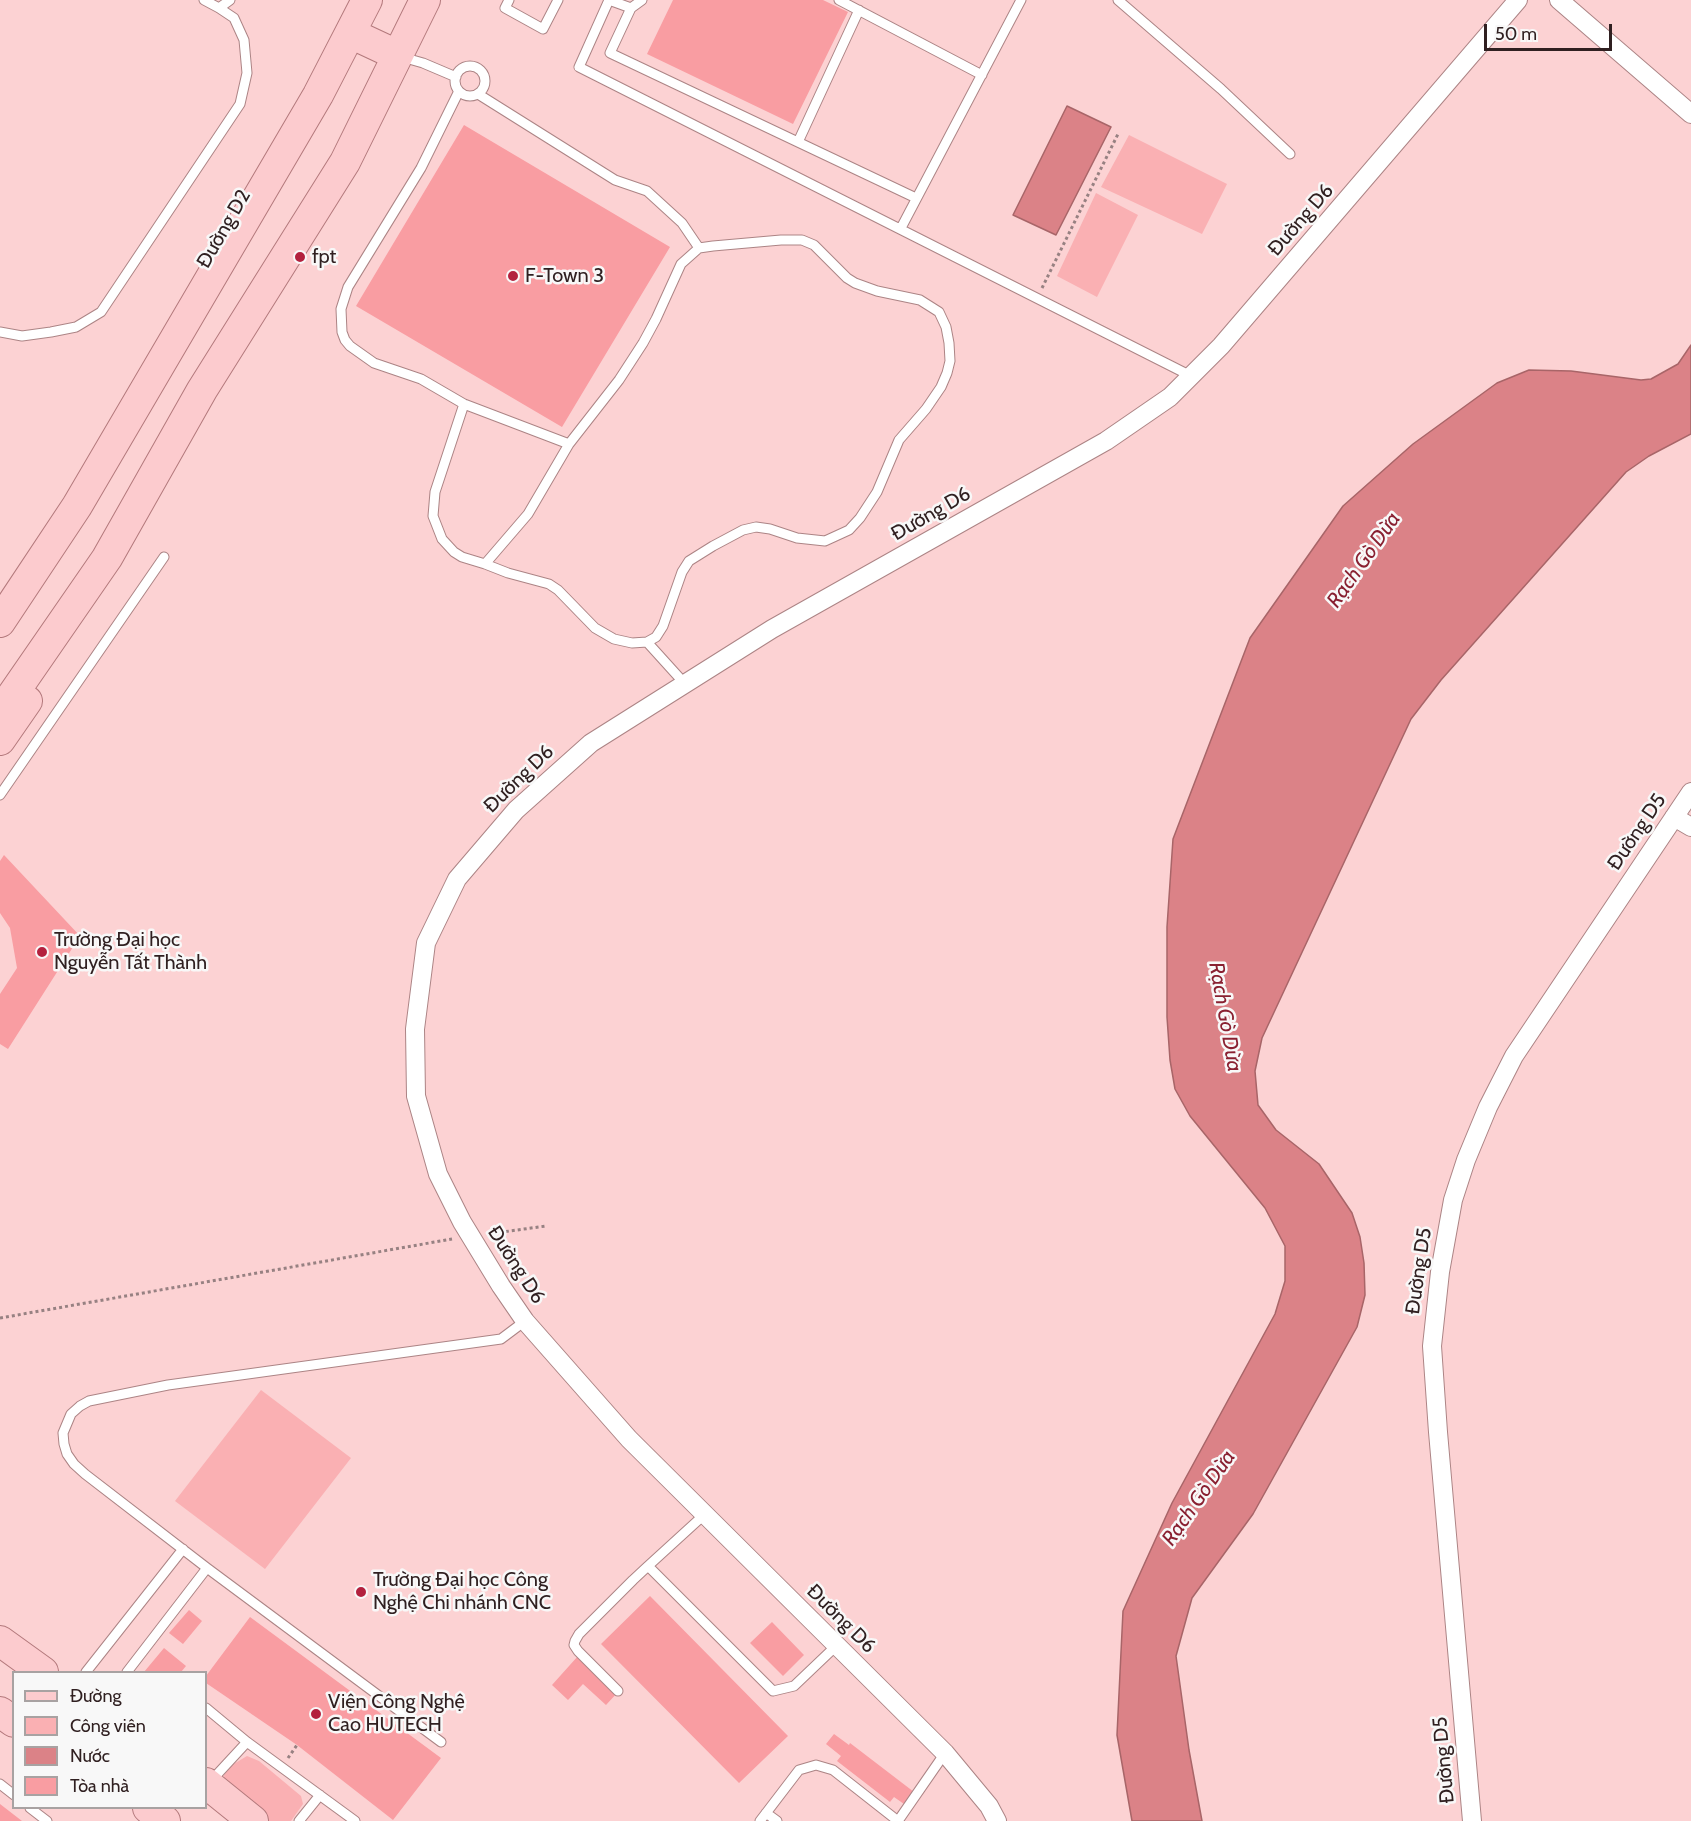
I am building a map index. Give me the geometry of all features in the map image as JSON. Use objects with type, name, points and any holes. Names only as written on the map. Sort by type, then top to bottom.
[{"type":"main road","name":"Đường D2","points":[[0,622],[77,506],[159,368],[313,103],[367,0]]},
{"type":"main road","points":[[0,712],[107,558],[202,390],[345,162],[425,0]]},
{"type":"main road","points":[[350,33],[397,55]]},
{"type":"main road","points":[[121,431],[166,455]]},
{"type":"main road","name":"Đường D2","points":[[0,594],[67,492],[96,474]]},
{"type":"main road","points":[[0,740],[109,582],[107,558]]},
{"type":"main road","points":[[0,1641],[42,1671]]},
{"type":"main road","points":[[207,1789],[236,1821]]},
{"type":"main road","points":[[207,1789],[254,1821]]},
{"type":"main road","points":[[126,1809],[143,1821]]},
{"type":"main road","points":[[149,1809],[165,1821]]},
{"type":"street","name":"Đường D6","points":[[997,1821],[989,1806],[945,1753],[629,1438],[525,1320],[501,1286],[470,1236],[438,1174],[416,1096],[415,1029],[426,943],[457,879],[516,810],[591,743],[772,629],[1106,441],[1170,397],[1221,346],[1518,0]]},
{"type":"street","points":[[1559,0],[1691,114]]},
{"type":"street","name":"Đường D5","points":[[1472,1821],[1438,1443],[1432,1346],[1440,1272],[1453,1200],[1466,1160],[1488,1107],[1514,1056],[1691,792]]},
{"type":"street","points":[[1674,817],[1691,827]]},
{"type":"lane","points":[[0,332],[22,336],[51,332],[76,327],[101,312],[240,104],[247,73],[244,39],[234,18],[204,0]]},
{"type":"lane","points":[[219,8],[230,0]]},
{"type":"lane","points":[[509,0],[505,8],[543,29],[558,0]]},
{"type":"lane","points":[[630,8],[609,0],[579,67],[1191,376]]},
{"type":"lane","points":[[642,0],[630,8],[610,53],[916,198]]},
{"type":"lane","points":[[839,0],[982,75]]},
{"type":"lane","points":[[901,228],[1021,0]]},
{"type":"lane","points":[[1118,0],[1221,88],[1290,154]]},
{"type":"lane","points":[[798,142],[859,10]]},
{"type":"lane","points":[[397,55],[456,77]]},
{"type":"lane","points":[[475,66],[483,73],[486,82],[482,91],[468,96],[459,91],[455,82],[456,77],[458,72],[466,67],[475,66]]},
{"type":"lane","points":[[459,91],[421,168],[348,287],[340,316],[342,332],[345,340],[365,358],[389,369],[421,379],[464,404],[569,444]]},
{"type":"lane","points":[[478,94],[615,180],[647,191],[682,223],[699,248]]},
{"type":"lane","points":[[464,404],[435,492],[433,516],[442,539],[462,557],[549,584],[604,634],[624,642],[647,642],[656,637],[663,626],[682,572],[689,561],[713,546],[743,530],[756,527],[771,529],[797,538],[825,541],[849,530],[861,518],[878,492],[899,440],[926,409],[941,387],[950,362],[946,327],[939,312],[920,300],[877,291],[855,283],[810,243],[802,240],[699,248],[681,264],[656,319],[619,380],[569,444],[528,514],[485,564]]},
{"type":"lane","points":[[0,795],[164,557]]},
{"type":"lane","points":[[647,642],[685,684]]},
{"type":"lane","points":[[441,1742],[207,1568],[74,1464],[64,1444],[63,1433],[71,1414],[89,1401],[168,1385],[501,1338],[525,1320]]},
{"type":"lane","points":[[618,1691],[578,1651],[574,1641],[625,1588],[705,1514]]},
{"type":"lane","points":[[87,1671],[183,1549]]},
{"type":"lane","points":[[648,1566],[773,1691],[794,1686],[836,1646]]},
{"type":"lane","points":[[129,1671],[207,1568]]},
{"type":"lane","points":[[207,1709],[247,1742],[355,1821]]},
{"type":"lane","points":[[207,1787],[247,1742]]},
{"type":"lane","points":[[777,1821],[763,1817],[799,1770],[816,1765],[833,1770],[898,1821],[945,1753]]},
{"type":"lane","points":[[0,1784],[12,1793]]},
{"type":"lane","points":[[299,1821],[320,1795]]},
{"type":"lane","points":[[31,1809],[47,1821]]},
{"type":"path","points":[[1037,298],[1118,134]]},
{"type":"path","points":[[0,1318],[470,1236],[546,1226]]},
{"type":"shaded area","points":[[0,0],[1691,0],[1691,1821],[0,1821]]},
{"type":"green space","points":[[1129,135],[1227,184],[1202,234],[1101,187]]},
{"type":"green space","points":[[1096,193],[1138,215],[1097,297],[1057,276]]},
{"type":"green space","points":[[261,1390],[351,1458],[265,1569],[175,1501]]},
{"type":"green space","points":[[247,1756],[259,1761],[301,1796],[303,1804],[291,1821],[263,1821],[225,1791],[224,1775],[232,1765]]},
{"type":"water","points":[[1067,106],[1111,127],[1056,235],[1013,215]]},
{"type":"water","name":"Rạch Gò Dừa","points":[[1691,345],[1691,434],[1649,456],[1626,472],[1441,680],[1411,719],[1262,1038],[1255,1071],[1258,1105],[1276,1130],[1319,1164],[1352,1213],[1360,1237],[1365,1295],[1357,1327],[1253,1514],[1192,1598],[1176,1656],[1202,1821],[1132,1821],[1117,1735],[1123,1611],[1172,1503],[1275,1314],[1285,1281],[1285,1246],[1265,1208],[1190,1116],[1175,1089],[1167,1017],[1167,927],[1173,839],[1250,638],[1343,506],[1413,444],[1497,383],[1529,370],[1571,371],[1641,380],[1651,379],[1678,364]]},
{"type":"building","points":[[673,0],[823,0],[848,12],[793,124],[647,54]]},
{"type":"building","name":"F-Town 3","points":[[464,125],[670,247],[562,427],[356,306]]},
{"type":"building","name":"Trường Đại học Nguyễn Tất Thành","points":[[4,855],[80,936],[8,1049],[0,1044],[0,994],[17,968],[10,928],[0,913],[0,861]]},
{"type":"building","points":[[650,1596],[788,1736],[739,1783],[601,1644]]},
{"type":"building","points":[[189,1610],[202,1621],[183,1644],[169,1633]]},
{"type":"building","name":"Viện Công Nghệ Cao HUTECH","points":[[250,1617],[441,1758],[393,1820],[297,1745],[207,1684],[207,1675]]},
{"type":"building","points":[[772,1622],[804,1655],[783,1676],[750,1643]]},
{"type":"building","points":[[164,1648],[186,1666],[182,1671],[145,1671]]},
{"type":"building","points":[[578,1656],[618,1692],[606,1705],[583,1684],[568,1700],[552,1685]]},
{"type":"building","points":[[834,1734],[849,1745],[850,1743],[914,1792],[904,1804],[894,1797],[890,1802],[837,1761],[841,1756],[826,1744]]},
{"type":"building","points":[[0,1804],[22,1821],[0,1821]]},
{"type":"place","name":"fpt","points":[[300,257]]},
{"type":"place","name":"F-Town 3","points":[[513,276]]},
{"type":"place","name":"Trường Đại học Nguyễn Tất Thành","points":[[42,952]]},
{"type":"place","name":"Trường Đại học Công Nghệ Chi nhánh CNC","points":[[361,1592]]},
{"type":"place","name":"Viện Công Nghệ Cao HUTECH","points":[[316,1714]]}]
